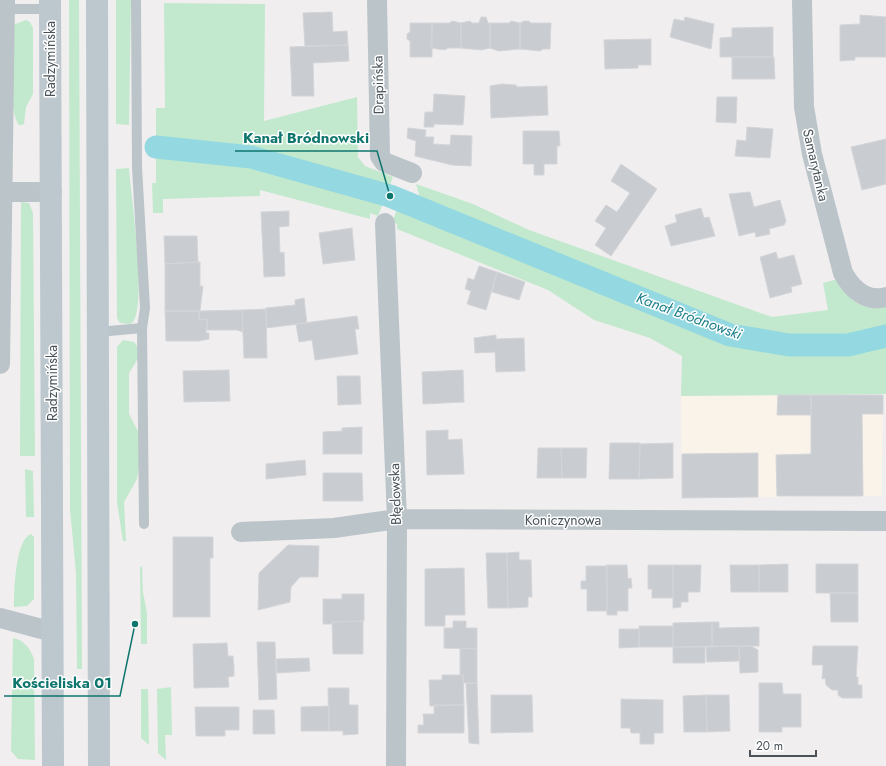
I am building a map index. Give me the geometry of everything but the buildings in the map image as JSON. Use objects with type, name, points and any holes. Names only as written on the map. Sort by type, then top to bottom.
[{"type":"main road","points":[[97,0],[99,766]]},
{"type":"main road","name":"Radzymińska","points":[[50,4],[52,192],[53,766]]},
{"type":"street","name":"Drapińska","points":[[378,0],[380,156],[384,162],[412,172]]},
{"type":"street","name":"Samarytanka","points":[[802,0],[804,107],[812,154],[843,273],[850,285],[859,294],[870,298],[886,297]]},
{"type":"street","points":[[0,364],[2,99],[5,4]]},
{"type":"street","points":[[1,192],[52,192]]},
{"type":"street","name":"Błędowska","points":[[385,223],[396,519],[396,766]]},
{"type":"street","name":"Koniczynowa","points":[[241,532],[334,528],[396,519],[886,521]]},
{"type":"street","points":[[0,618],[52,632]]},
{"type":"lane","points":[[136,0],[137,166],[145,308],[142,328],[144,524]]},
{"type":"lane","points":[[5,4],[50,4]]},
{"type":"lane","points":[[98,332],[142,328]]},
{"type":"shaded area","points":[[883,395],[882,496],[682,498],[681,396]]},
{"type":"green space","points":[[69,0],[79,0],[82,669],[77,669],[76,573],[70,509]]},
{"type":"green space","points":[[116,0],[131,0],[129,125],[116,124]]},
{"type":"green space","points":[[164,3],[265,4],[264,121],[357,97],[358,157],[365,166],[393,177],[388,190],[311,163],[254,150],[156,141],[156,108],[165,108]]},
{"type":"green space","points":[[26,20],[30,22],[33,28],[33,94],[26,107],[24,124],[19,125],[15,117],[13,106],[11,77],[13,25]]},
{"type":"green space","points":[[156,154],[254,165],[335,186],[383,203],[378,216],[370,213],[370,219],[260,190],[260,196],[163,199],[163,213],[153,213],[152,183],[156,183]]},
{"type":"green space","points":[[129,168],[137,248],[139,294],[137,311],[133,322],[130,324],[120,323],[117,318],[116,169]]},
{"type":"green space","points":[[416,184],[473,204],[529,230],[772,317],[828,310],[823,283],[838,279],[847,293],[857,303],[870,308],[886,307],[886,331],[854,336],[805,339],[736,329],[641,292],[421,201]]},
{"type":"green space","points":[[21,202],[29,203],[33,213],[35,456],[20,456]]},
{"type":"green space","points":[[398,207],[722,340],[786,352],[827,353],[886,346],[886,394],[681,396],[682,356],[650,338],[594,320],[548,290],[397,229],[397,224],[392,222]]},
{"type":"green space","points":[[123,340],[134,342],[138,347],[139,357],[129,373],[129,414],[140,435],[137,479],[124,502],[126,541],[123,541],[117,503],[117,347]]},
{"type":"green space","points":[[25,469],[33,471],[34,517],[26,517]]},
{"type":"green space","points":[[31,534],[34,537],[34,599],[27,606],[14,607],[16,567],[22,545],[26,538]]},
{"type":"green space","points":[[142,566],[143,592],[147,613],[147,644],[141,644],[140,567]]},
{"type":"green space","points":[[13,638],[26,645],[31,651],[34,659],[35,760],[18,759],[11,751]]},
{"type":"green space","points":[[171,687],[172,735],[165,735],[166,760],[158,753],[157,689]]},
{"type":"green space","points":[[141,689],[148,689],[149,745],[141,738]]},
{"type":"waterway","name":"Kanał Bródnowski","points":[[156,147],[251,157],[390,196],[730,335],[789,345],[848,345],[886,336]]},
{"type":"place","name":"Kanał Bródnowski","points":[[390,196]]},
{"type":"place","name":"Kościeliska 01","points":[[135,624]]}]
